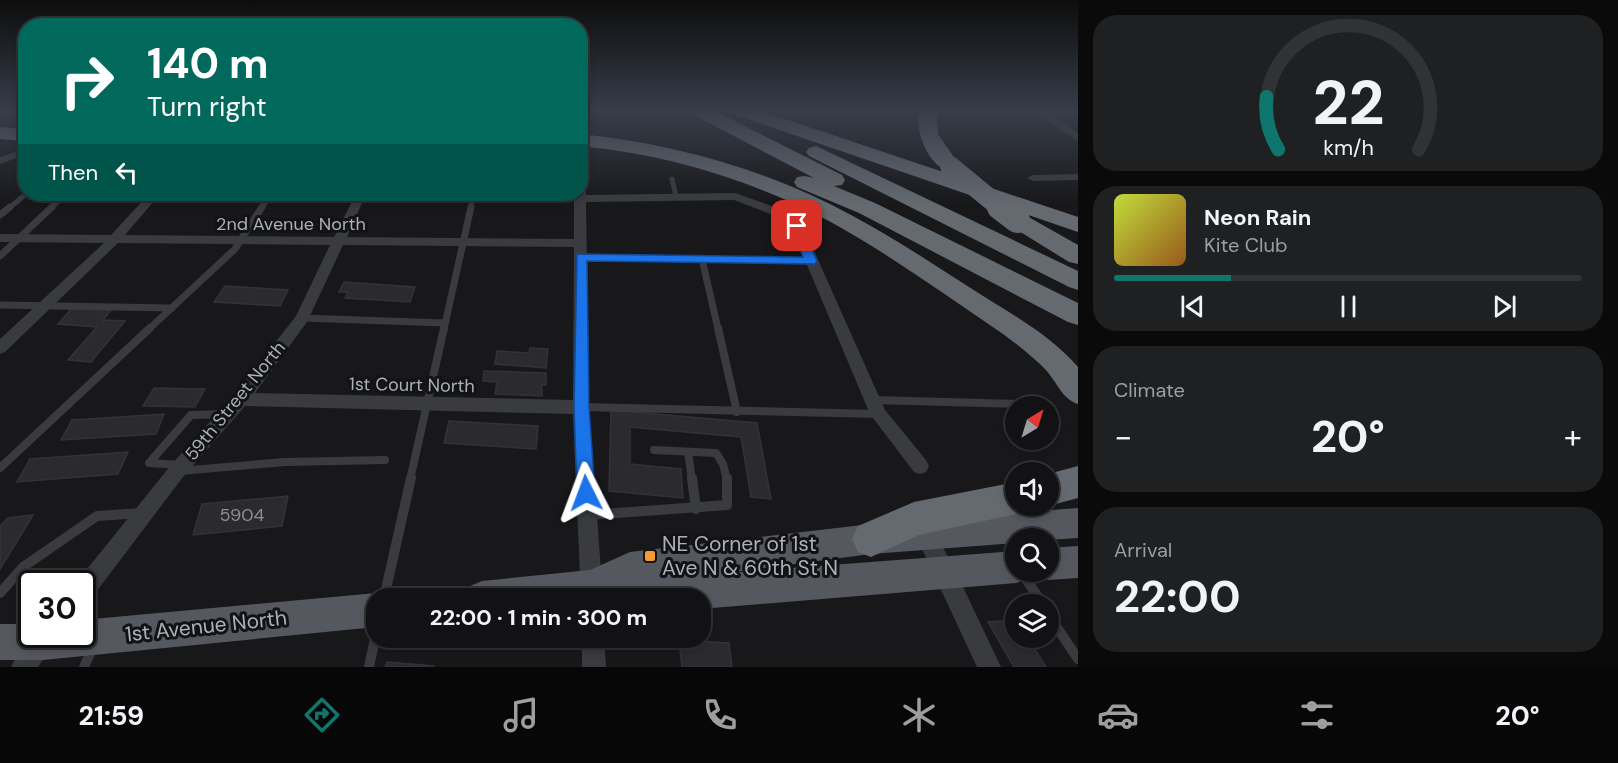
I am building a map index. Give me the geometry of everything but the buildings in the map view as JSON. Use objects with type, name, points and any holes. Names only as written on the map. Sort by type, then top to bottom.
[{"type":"highway","points":[[592,142],[674,156],[746,176],[804,200],[886,245],[1034,343],[1070,377],[1078,392]]},
{"type":"highway","points":[[649,142],[670,144],[732,157],[798,180],[867,208],[1078,315]]},
{"type":"highway","points":[[761,142],[1078,305]]},
{"type":"highway","points":[[796,142],[1078,281]]},
{"type":"highway","points":[[834,142],[1078,225]]},
{"type":"highway","points":[[933,142],[950,166],[983,195],[1017,220],[1078,256]]},
{"type":"highway","points":[[977,305],[1078,357]]},
{"type":"highway","points":[[1059,487],[1078,482]]},
{"type":"highway","points":[[871,539],[914,519],[1005,500]]},
{"type":"main road","points":[[600,588],[630,569],[871,539],[1078,523]]},
{"type":"main road","points":[[1059,563],[1078,561]]},
{"type":"main road","points":[[711,591],[1005,568]]},
{"type":"main road","name":"1st Avenue North","points":[[38,648],[91,652],[366,611]]},
{"type":"main road","name":"1st Avenue North","points":[[0,642],[18,645]]},
{"type":"street","points":[[0,161],[18,155]]},
{"type":"street","points":[[1033,178],[1078,177]]},
{"type":"street","points":[[588,199],[735,196],[790,217],[797,226],[875,407],[920,466]]},
{"type":"street","points":[[0,348],[114,240],[149,201]]},
{"type":"street","name":"59th Street North","points":[[96,574],[180,468],[241,399],[302,318],[358,201]]},
{"type":"street","points":[[581,201],[581,407],[592,588]]},
{"type":"street","name":"2nd Avenue North","points":[[0,238],[462,243],[582,250]]},
{"type":"street","name":"1st Court North","points":[[241,399],[581,407]]},
{"type":"street","points":[[926,536],[946,573],[988,667]]},
{"type":"street","points":[[593,648],[594,667]]},
{"type":"lane","points":[[672,179],[676,196]]},
{"type":"lane","points":[[0,215],[18,200]]},
{"type":"lane","points":[[0,256],[59,201]]},
{"type":"lane","points":[[0,468],[172,308],[240,241],[266,201]]},
{"type":"lane","points":[[386,588],[472,201]]},
{"type":"lane","points":[[582,250],[702,260],[811,261]]},
{"type":"lane","points":[[702,260],[737,412]]},
{"type":"lane","points":[[0,305],[172,308]]},
{"type":"lane","points":[[302,318],[445,323]]},
{"type":"lane","points":[[581,407],[737,412],[1005,404]]},
{"type":"lane","points":[[228,414],[190,415],[149,463],[180,468],[285,462],[385,460]]},
{"type":"lane","points":[[587,515],[727,506],[730,498],[722,459],[717,453],[654,450]]},
{"type":"lane","points":[[688,452],[696,509]]},
{"type":"lane","points":[[0,593],[23,567],[97,516],[144,513]]},
{"type":"lane","points":[[1059,630],[1078,659]]},
{"type":"lane","points":[[369,667],[373,648]]},
{"type":"place","name":"NE Corner of 1st Ave N & 60th St N","points":[[650,556]]},
{"type":"route","points":[[586,493],[581,407],[581,257],[811,261],[797,226]]}]
